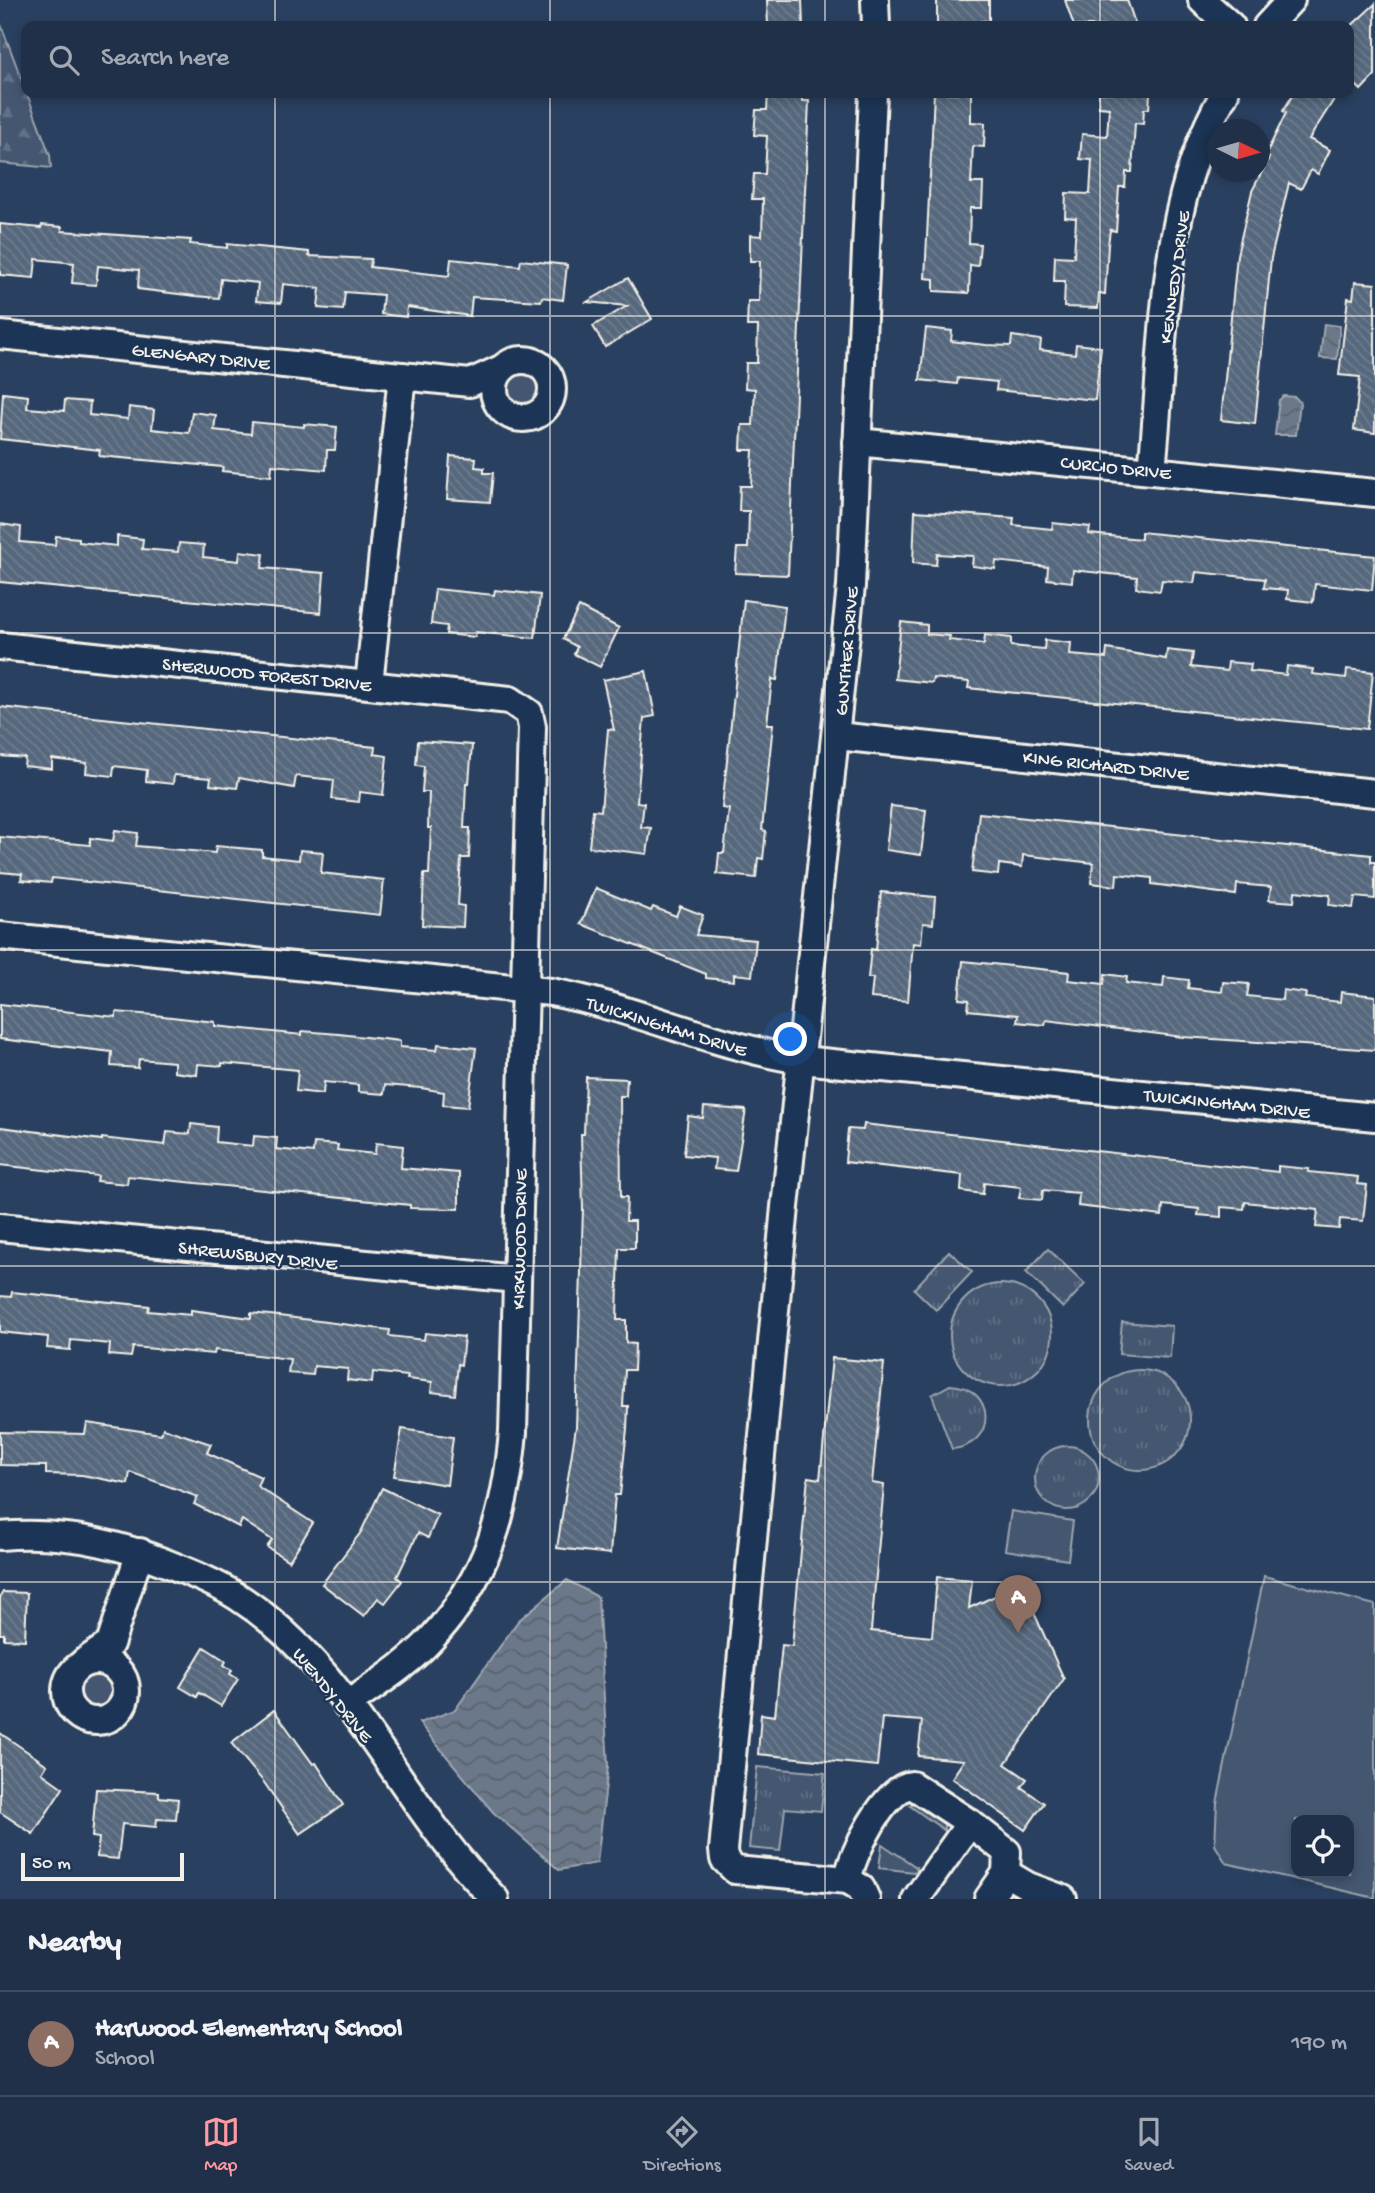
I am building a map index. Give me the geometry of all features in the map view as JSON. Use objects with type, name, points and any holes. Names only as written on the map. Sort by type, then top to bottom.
[{"type":"street","points":[[875,0],[876,21]]},
{"type":"street","points":[[1202,0],[1225,21]]},
{"type":"street","points":[[1272,21],[1291,0]]},
{"type":"street","name":"GUNTHER DRIVE","points":[[857,1890],[740,1871],[730,1867],[723,1850],[785,1207],[851,586],[873,98]]},
{"type":"street","name":"KENNEDY DRIVE","points":[[1152,470],[1177,226],[1193,165],[1222,98]]},
{"type":"street","name":"GLENGARY DRIVE","points":[[0,335],[470,383]]},
{"type":"street","points":[[518,360],[536,362],[550,376],[552,396],[541,412],[532,417],[513,416],[470,383],[503,368],[518,360]]},
{"type":"street","points":[[498,404],[494,386],[503,368]]},
{"type":"street","points":[[369,684],[402,376]]},
{"type":"street","name":"CURCIO DRIVE","points":[[857,442],[1375,493]]},
{"type":"street","name":"SHERWOOD FOREST DRIVE","points":[[0,646],[510,700],[529,713]]},
{"type":"street","name":"KIRKWOOD DRIVE","points":[[347,1705],[431,1640],[469,1590],[499,1524],[507,1491],[513,1432],[532,727],[529,713]]},
{"type":"street","name":"KING RICHARD DRIVE","points":[[837,736],[1375,793]]},
{"type":"street","name":"TWICKINGHAM DRIVE","points":[[0,936],[580,997],[735,1048],[802,1060],[1375,1117]]},
{"type":"street","name":"SHREWSBURY DRIVE","points":[[0,1227],[516,1279]]},
{"type":"street","name":"WENDY DRIVE","points":[[0,1536],[64,1536],[140,1552],[198,1576],[239,1598],[312,1662],[347,1705],[455,1858],[495,1899]]},
{"type":"street","points":[[110,1644],[127,1693],[124,1703],[110,1718],[91,1721],[74,1712],[65,1694],[69,1675],[110,1644],[140,1552]]},
{"type":"street","points":[[84,1662],[104,1661],[121,1673]]},
{"type":"street","points":[[857,1890],[851,1864],[891,1795],[904,1786],[920,1788],[1007,1852],[1006,1873],[988,1899]]},
{"type":"street","points":[[916,1899],[970,1823]]},
{"type":"street","points":[[1006,1873],[1028,1886],[1063,1899]]},
{"type":"green space","points":[[0,22],[21,78],[21,98],[29,98],[50,155],[51,168],[0,163]]},
{"type":"green space","points":[[523,374],[534,378],[538,389],[534,400],[523,404],[512,400],[508,389],[512,378]]},
{"type":"green space","points":[[1048,1249],[1085,1284],[1063,1308],[1026,1272]]},
{"type":"green space","points":[[949,1251],[972,1272],[936,1310],[914,1289]]},
{"type":"green space","points":[[1001,1284],[1021,1288],[1037,1299],[1048,1315],[1052,1335],[1048,1355],[1037,1371],[1021,1382],[1001,1386],[981,1382],[965,1371],[954,1355],[950,1335],[954,1315],[965,1299],[981,1288]]},
{"type":"green space","points":[[1122,1322],[1172,1326],[1170,1358],[1119,1354]]},
{"type":"green space","points":[[1140,1370],[1159,1374],[1175,1385],[1186,1401],[1190,1420],[1186,1439],[1175,1455],[1159,1466],[1140,1470],[1121,1466],[1105,1455],[1094,1439],[1090,1420],[1094,1401],[1105,1385],[1121,1374]]},
{"type":"green space","points":[[950,1385],[965,1388],[976,1395],[986,1416],[984,1428],[978,1438],[967,1445],[952,1449],[932,1395]]},
{"type":"green space","points":[[1061,1446],[1073,1446],[1090,1455],[1097,1466],[1097,1490],[1090,1501],[1073,1510],[1061,1510],[1049,1505],[1040,1496],[1035,1484],[1035,1472],[1040,1460],[1049,1451]]},
{"type":"green space","points":[[1011,1511],[1073,1521],[1068,1560],[1005,1550]]},
{"type":"green space","points":[[1264,1576],[1375,1605],[1375,1898],[1226,1863],[1215,1845],[1217,1803]]},
{"type":"green space","points":[[95,1675],[107,1679],[111,1691],[107,1703],[95,1707],[83,1703],[79,1691],[83,1679]]},
{"type":"green space","points":[[757,1767],[825,1773],[821,1811],[785,1808],[780,1851],[749,1848]]},
{"type":"green space","points":[[915,1802],[944,1821],[944,1830],[910,1806]]},
{"type":"green space","points":[[882,1844],[917,1870],[914,1872],[879,1868]]},
{"type":"water","points":[[1324,324],[1340,326],[1337,359],[1320,358]]},
{"type":"water","points":[[1284,396],[1295,397],[1300,402],[1296,435],[1275,435],[1279,400]]},
{"type":"water","points":[[567,1580],[598,1597],[608,1766],[597,1863],[559,1870],[493,1812],[419,1723],[455,1710],[518,1621]]},
{"type":"building","points":[[767,0],[802,0],[803,21],[768,21]]},
{"type":"building","points":[[937,0],[989,0],[989,21],[937,21]]},
{"type":"building","points":[[1065,0],[1127,0],[1134,21],[1072,21]]},
{"type":"building","points":[[1375,4],[1375,75],[1361,90],[1354,83],[1354,23]]},
{"type":"building","points":[[768,98],[802,98],[802,101],[809,101],[788,575],[735,573],[737,548],[748,548],[749,511],[739,511],[740,486],[751,486],[753,450],[741,450],[742,425],[753,425],[755,389],[745,388],[746,363],[757,363],[758,326],[747,326],[748,301],[759,301],[760,261],[750,261],[750,235],[762,236],[763,199],[752,199],[754,174],[765,174],[767,136],[754,135],[756,110],[767,110]]},
{"type":"building","points":[[934,98],[971,98],[971,122],[985,123],[984,147],[973,146],[971,183],[983,183],[982,208],[970,208],[969,243],[980,244],[978,266],[970,265],[969,293],[934,291],[934,279],[925,278]]},
{"type":"building","points":[[1099,98],[1150,98],[1149,109],[1144,109],[1143,124],[1135,123],[1132,172],[1126,172],[1125,187],[1119,187],[1116,231],[1110,230],[1108,245],[1105,294],[1099,293],[1098,308],[1064,307],[1065,281],[1054,281],[1055,256],[1074,257],[1076,218],[1065,217],[1066,193],[1090,194],[1092,160],[1080,159],[1082,134],[1107,136],[1109,108],[1099,107]]},
{"type":"building","points":[[1291,98],[1335,98],[1309,139],[1330,150],[1318,174],[1311,170],[1301,189],[1289,183],[1271,258],[1255,424],[1221,420],[1237,255],[1252,191],[1257,182],[1270,182],[1270,146],[1286,113],[1283,111]]},
{"type":"building","points":[[0,224],[41,228],[42,225],[62,227],[62,231],[191,240],[190,244],[227,248],[227,244],[309,252],[309,256],[371,259],[370,267],[449,276],[451,259],[520,266],[521,260],[567,265],[563,300],[542,297],[541,301],[472,297],[470,316],[407,307],[406,317],[381,314],[383,295],[345,292],[343,310],[318,308],[320,288],[283,284],[281,303],[256,301],[258,283],[221,279],[219,298],[195,296],[138,289],[139,270],[98,266],[96,285],[72,283],[74,263],[36,259],[34,278],[0,275]]},
{"type":"building","points":[[628,278],[652,319],[605,347],[593,326],[627,306],[587,302]]},
{"type":"building","points":[[1355,282],[1375,284],[1375,433],[1354,430],[1360,377],[1339,375],[1348,298],[1353,299]]},
{"type":"building","points":[[926,328],[952,331],[951,341],[986,345],[1011,346],[1012,336],[1041,340],[1040,350],[1075,354],[1076,344],[1101,347],[1095,400],[996,390],[997,382],[958,378],[957,384],[920,380]]},
{"type":"building","points":[[3,393],[28,396],[27,408],[64,411],[65,400],[90,402],[89,415],[128,419],[129,407],[154,410],[152,429],[189,433],[192,412],[216,415],[214,430],[251,434],[252,422],[337,427],[335,450],[327,450],[326,470],[272,465],[271,476],[222,471],[223,467],[99,456],[100,450],[0,439]]},
{"type":"building","points":[[450,456],[476,458],[475,467],[484,468],[484,473],[493,473],[490,502],[447,499]]},
{"type":"building","points":[[915,511],[1014,518],[1013,525],[1052,529],[1053,523],[1090,527],[1089,534],[1141,539],[1141,532],[1375,556],[1372,590],[1315,584],[1313,602],[1287,599],[1288,590],[1264,588],[1265,579],[1196,572],[1194,583],[1162,580],[1160,591],[1136,588],[1137,577],[1073,570],[1072,582],[1047,579],[1048,567],[996,561],[995,569],[972,566],[973,556],[937,554],[936,565],[913,563]]},
{"type":"building","points":[[0,524],[21,527],[20,542],[55,545],[56,536],[79,538],[79,542],[117,546],[117,536],[143,539],[142,549],[178,552],[179,543],[204,545],[203,557],[239,561],[240,551],[264,554],[262,568],[324,573],[321,613],[0,582]]},
{"type":"building","points":[[435,589],[494,595],[495,590],[540,595],[535,638],[476,632],[475,637],[446,634],[447,626],[431,624]]},
{"type":"building","points":[[744,600],[785,606],[777,680],[772,679],[767,724],[773,724],[762,830],[766,831],[763,859],[758,858],[756,878],[717,874],[719,853],[724,853],[729,809],[722,808]]},
{"type":"building","points":[[579,607],[619,628],[600,667],[574,654],[577,647],[563,639]]},
{"type":"building","points":[[901,622],[927,625],[927,634],[950,636],[949,640],[984,644],[985,635],[1011,638],[1011,646],[1044,649],[1045,640],[1071,643],[1070,655],[1106,658],[1107,649],[1166,659],[1167,650],[1193,653],[1191,667],[1227,671],[1228,662],[1251,664],[1250,671],[1286,675],[1287,666],[1313,669],[1312,674],[1346,678],[1347,669],[1373,672],[1367,729],[968,688],[969,682],[933,678],[932,683],[895,679]]},
{"type":"building","points":[[646,671],[655,716],[644,718],[637,802],[644,803],[641,827],[651,828],[647,854],[589,847],[593,810],[601,811],[608,729],[614,730],[603,680]]},
{"type":"building","points":[[0,707],[375,747],[374,754],[387,756],[383,795],[360,792],[359,802],[332,799],[334,780],[296,776],[294,788],[239,778],[237,788],[210,785],[211,778],[174,775],[173,784],[146,781],[147,770],[114,766],[113,776],[86,773],[87,763],[52,759],[52,769],[24,766],[25,758],[0,756]]},
{"type":"building","points":[[418,741],[472,745],[469,783],[466,783],[464,828],[470,828],[469,858],[461,858],[458,905],[464,906],[463,927],[422,925],[424,874],[429,874],[431,828],[428,828],[429,792],[422,792],[424,766],[416,765]]},
{"type":"building","points":[[891,806],[926,810],[921,855],[886,850]]},
{"type":"building","points":[[979,813],[1371,855],[1371,862],[1375,862],[1375,899],[1355,897],[1353,908],[1329,905],[1330,895],[1295,891],[1294,902],[1269,900],[1271,887],[1237,884],[1236,895],[1152,884],[1152,878],[1117,874],[1116,886],[1091,883],[1093,863],[1023,855],[1022,867],[999,864],[998,875],[972,872]]},
{"type":"building","points":[[115,830],[138,833],[136,846],[215,853],[216,846],[262,850],[262,856],[299,860],[300,850],[323,852],[321,873],[384,880],[380,915],[52,878],[51,883],[21,880],[22,874],[0,872],[0,837],[90,845],[90,838],[113,841]]},
{"type":"building","points":[[596,888],[651,911],[653,907],[676,916],[680,906],[703,915],[696,935],[756,940],[752,976],[734,974],[734,981],[706,978],[706,974],[581,924]]},
{"type":"building","points":[[881,892],[935,897],[933,924],[923,923],[921,944],[913,943],[908,1001],[871,998],[873,978],[868,978],[871,949],[876,950]]},
{"type":"building","points":[[963,961],[1069,972],[1068,980],[1104,984],[1105,974],[1127,977],[1126,983],[1163,987],[1164,977],[1189,980],[1188,988],[1222,992],[1223,982],[1249,984],[1247,996],[1282,1000],[1283,990],[1306,993],[1305,998],[1340,1002],[1341,992],[1375,996],[1375,1050],[1183,1037],[1046,1020],[1045,1025],[1017,1022],[1018,1015],[968,1010],[969,1000],[959,999]]},
{"type":"building","points":[[0,1004],[116,1017],[116,1012],[154,1015],[215,1022],[215,1026],[302,1035],[302,1031],[339,1034],[400,1041],[400,1047],[437,1050],[438,1044],[476,1048],[468,1107],[443,1105],[444,1092],[421,1088],[385,1085],[384,1094],[358,1092],[358,1085],[324,1082],[323,1094],[296,1091],[298,1070],[222,1063],[222,1066],[198,1064],[197,1075],[174,1072],[174,1062],[139,1059],[138,1068],[111,1066],[112,1052],[0,1039]]},
{"type":"building","points":[[586,1077],[627,1079],[626,1096],[620,1096],[621,1197],[627,1197],[626,1221],[635,1221],[635,1248],[619,1248],[617,1320],[626,1320],[626,1343],[635,1344],[634,1370],[625,1370],[623,1406],[628,1406],[627,1429],[620,1495],[615,1495],[610,1554],[557,1548],[576,1427],[583,1209],[581,1134],[584,1134]]},
{"type":"building","points":[[704,1107],[746,1110],[736,1171],[714,1169],[715,1158],[684,1155],[688,1116],[703,1118]]},
{"type":"building","points":[[191,1124],[217,1127],[216,1142],[253,1146],[254,1136],[277,1138],[276,1149],[313,1153],[314,1143],[338,1145],[337,1150],[375,1154],[376,1143],[403,1146],[401,1168],[459,1173],[459,1209],[410,1208],[410,1205],[128,1176],[127,1184],[97,1181],[98,1176],[0,1165],[0,1127],[165,1145],[167,1132],[190,1134]]},
{"type":"building","points":[[864,1124],[1278,1172],[1278,1166],[1358,1177],[1357,1184],[1367,1185],[1363,1221],[1340,1219],[1339,1229],[1316,1227],[1318,1210],[1245,1202],[1244,1209],[1221,1207],[1221,1217],[1198,1215],[1199,1209],[1163,1205],[1162,1216],[1078,1206],[1079,1193],[1043,1190],[1042,1200],[1019,1198],[1021,1187],[984,1183],[983,1194],[961,1191],[962,1175],[845,1162],[848,1129],[863,1130]]},
{"type":"building","points":[[12,1292],[149,1306],[148,1311],[191,1315],[191,1310],[251,1318],[251,1313],[279,1316],[390,1330],[389,1336],[424,1340],[425,1333],[464,1337],[461,1365],[458,1364],[455,1395],[431,1392],[432,1382],[407,1379],[408,1376],[373,1372],[372,1383],[347,1380],[348,1369],[314,1366],[313,1375],[288,1373],[290,1359],[215,1350],[214,1354],[133,1347],[131,1357],[109,1355],[110,1344],[71,1340],[70,1350],[47,1348],[48,1337],[0,1332],[0,1296],[11,1297]]},
{"type":"building","points":[[832,1358],[884,1363],[872,1483],[884,1485],[871,1631],[932,1637],[937,1577],[972,1580],[969,1608],[1021,1584],[1064,1679],[1005,1764],[1027,1779],[1021,1787],[1044,1803],[1025,1830],[952,1778],[964,1760],[918,1756],[922,1721],[882,1718],[877,1766],[758,1754],[761,1714],[775,1716],[782,1645],[792,1646],[808,1477],[820,1479]]},
{"type":"building","points":[[87,1423],[161,1434],[163,1428],[211,1444],[207,1453],[261,1477],[257,1486],[313,1523],[289,1561],[267,1547],[272,1540],[242,1520],[239,1527],[194,1504],[198,1497],[130,1472],[128,1484],[82,1475],[46,1474],[46,1466],[0,1465],[0,1432],[85,1434]]},
{"type":"building","points":[[402,1429],[453,1437],[447,1485],[394,1476]]},
{"type":"building","points":[[382,1488],[438,1515],[428,1538],[418,1533],[397,1577],[402,1581],[385,1603],[378,1598],[364,1616],[322,1584],[361,1532]]},
{"type":"building","points":[[3,1592],[27,1593],[25,1640],[4,1639],[4,1634],[0,1634],[0,1597]]},
{"type":"building","points":[[204,1647],[226,1661],[224,1665],[232,1670],[230,1674],[238,1679],[221,1706],[199,1693],[197,1697],[180,1687]]},
{"type":"building","points":[[274,1710],[313,1764],[316,1763],[343,1805],[300,1834],[263,1781],[231,1743]]},
{"type":"building","points":[[0,1733],[47,1765],[42,1773],[63,1788],[33,1834],[0,1812]]},
{"type":"building","points":[[96,1789],[159,1792],[159,1797],[178,1799],[176,1820],[157,1819],[156,1827],[122,1824],[118,1859],[97,1857],[99,1838],[92,1837]]},
{"type":"place","name":"Harwood Elementary School","points":[[1018,1633]]}]
